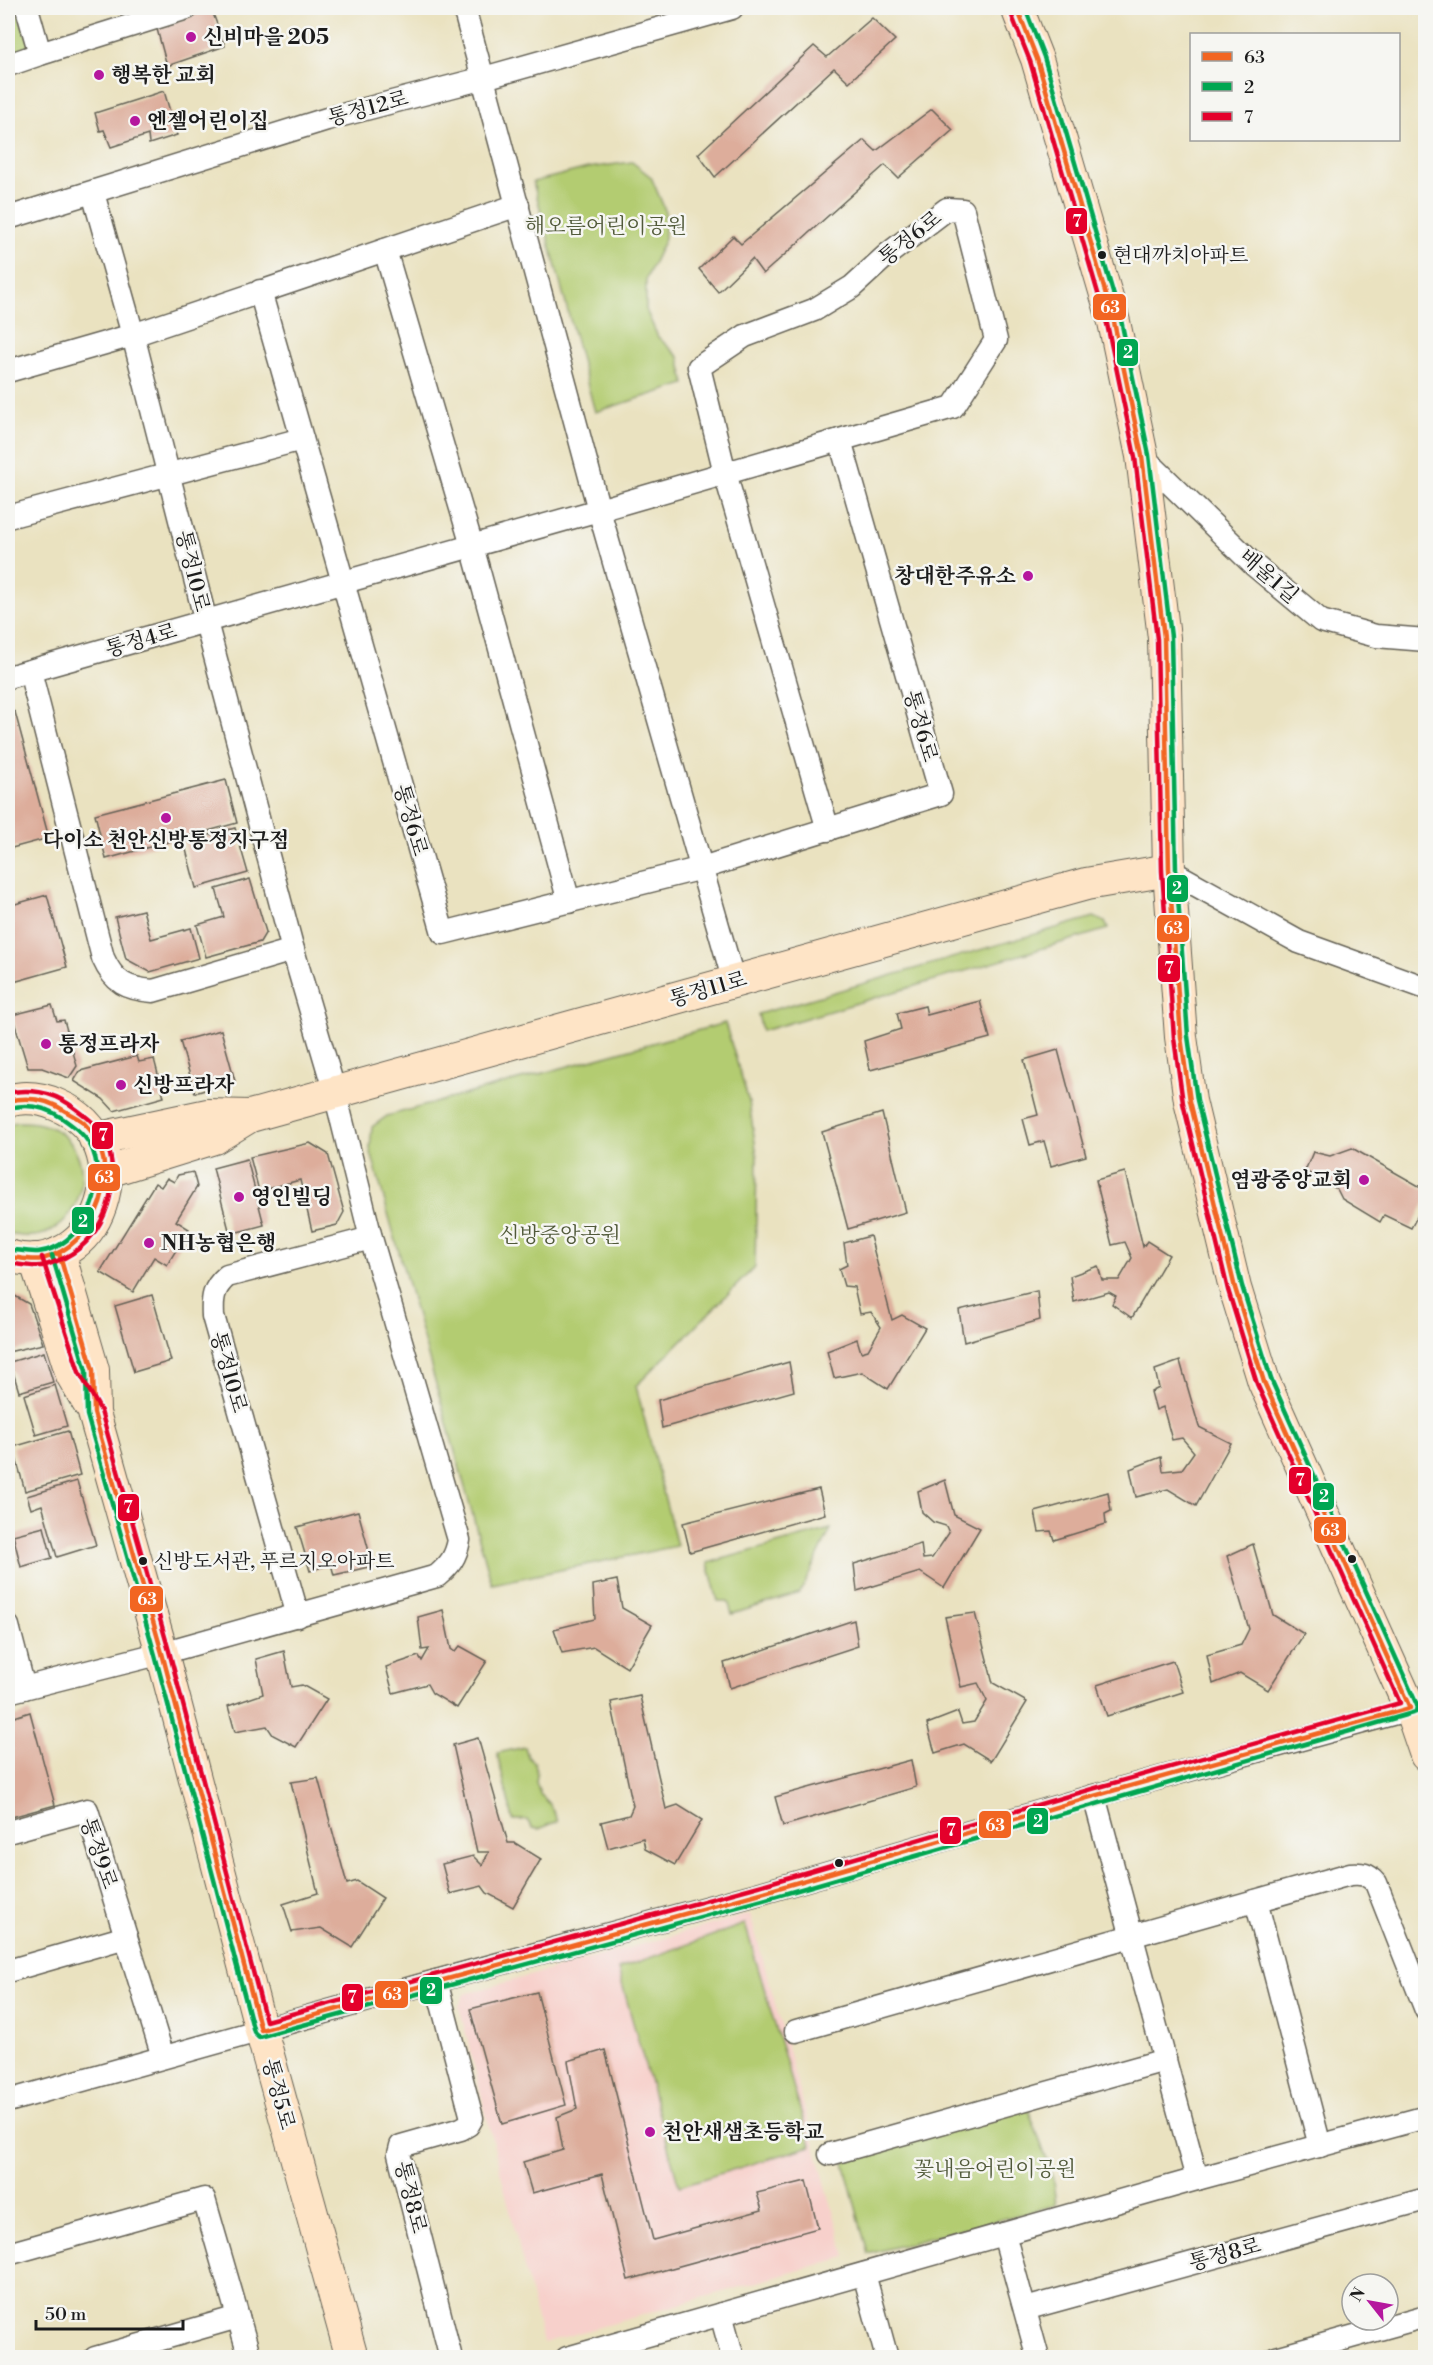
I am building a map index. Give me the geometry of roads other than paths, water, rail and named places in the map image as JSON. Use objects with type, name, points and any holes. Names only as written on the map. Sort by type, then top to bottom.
[{"type":"street","points":[[27,8],[40,54]]},
{"type":"street","points":[[8,65],[187,8]]},
{"type":"street","points":[[464,8],[599,510],[734,982]]},
{"type":"street","name":"통정12로","points":[[8,218],[327,119],[484,78],[732,8]]},
{"type":"street","points":[[1017,8],[1037,59],[1114,322],[1142,456],[1164,638],[1169,870],[1181,1036],[1190,1101],[1235,1288],[1264,1382],[1418,1707],[1425,1755]]},
{"type":"street","name":"통정10로","points":[[8,1626],[16,1690],[162,1653],[436,1576],[449,1566],[457,1553],[459,1540],[371,1238],[335,1093],[293,950],[133,335],[93,193]]},
{"type":"street","points":[[8,371],[133,335],[518,205]]},
{"type":"street","name":"통정6로","points":[[599,510],[725,473],[953,407],[996,340],[963,210],[947,209],[888,254],[852,287],[814,310],[745,336],[699,367],[725,473],[828,830]]},
{"type":"street","points":[[385,250],[472,546],[569,902]]},
{"type":"street","points":[[260,291],[344,582]]},
{"type":"street","points":[[8,517],[302,439]]},
{"type":"street","name":"통정6로","points":[[344,582],[443,933],[702,868],[941,794],[840,440]]},
{"type":"street","name":"배울1길","points":[[1142,456],[1255,566],[1321,621],[1376,636],[1425,640]]},
{"type":"street","name":"통정4로","points":[[8,677],[599,510]]},
{"type":"street","points":[[30,671],[103,958],[109,972],[120,983],[134,990],[153,992],[293,950]]},
{"type":"street","points":[[1169,870],[1299,942],[1425,988]]},
{"type":"street","name":"통정11로","points":[[250,1116],[1086,884],[1169,870]]},
{"type":"street","points":[[10,1091],[45,1100],[69,1110],[88,1127],[102,1151],[107,1178],[102,1205],[89,1229],[69,1247],[34,1256]]},
{"type":"street","points":[[95,1140],[207,1115],[250,1116]]},
{"type":"street","points":[[105,1172],[214,1138],[250,1116]]},
{"type":"street","name":"통정10로","points":[[298,1616],[213,1316],[212,1298],[218,1284],[227,1276],[371,1238]]},
{"type":"street","name":"통정5로","points":[[34,1256],[93,1370],[94,1413],[162,1653],[261,2030],[352,2358]]},
{"type":"street","points":[[8,2101],[761,1893],[1094,1796],[1418,1707]]},
{"type":"street","points":[[1094,1796],[1197,2179]]},
{"type":"street","name":"통정9로","points":[[8,1832],[87,1810],[163,2057]]},
{"type":"street","points":[[796,2031],[1131,1935],[1350,1874],[1361,1873],[1370,1876],[1376,1883],[1425,2010]]},
{"type":"street","points":[[1256,1901],[1320,2146]]},
{"type":"street","points":[[8,1971],[126,1937]]},
{"type":"street","name":"통정8로","points":[[436,1981],[472,2118],[468,2125],[461,2129],[401,2146],[399,2154],[451,2358]]},
{"type":"street","points":[[830,2154],[1165,2060]]},
{"type":"street","points":[[567,2358],[1197,2179],[1425,2117]]},
{"type":"street","points":[[8,2254],[204,2199],[250,2358]]},
{"type":"street","name":"통정8로","points":[[1025,2309],[1425,2199]]},
{"type":"street","points":[[1004,2234],[1038,2358]]},
{"type":"street","points":[[864,2274],[887,2358]]},
{"type":"street","points":[[721,2314],[733,2358]]},
{"type":"street","points":[[1276,2358],[1425,2316]]},
{"type":"street","points":[[95,2358],[238,2318]]},
{"type":"place","name":"신비마을 205","points":[[191,37]]},
{"type":"place","name":"행복한 교회","points":[[99,75]]},
{"type":"place","name":"엔젤어린이집","points":[[135,121]]},
{"type":"place","name":"현대까치아파트","points":[[1102,255]]},
{"type":"place","name":"창대한주유소","points":[[1028,576]]},
{"type":"place","name":"다이소 천안신방통정지구점","points":[[166,818]]},
{"type":"place","name":"통정프라자","points":[[46,1044]]},
{"type":"place","name":"신방프라자","points":[[121,1085]]},
{"type":"place","name":"염광중앙교회","points":[[1364,1180]]},
{"type":"place","name":"영인빌딩","points":[[239,1197]]},
{"type":"place","name":"NH농협은행","points":[[149,1243]]},
{"type":"place","name":"신방도서관, 푸르지오아파트","points":[[143,1561]]},
{"type":"place","name":"천안새샘초등학교","points":[[650,2132]]},
{"type":"park label","name":"해오름어린이공원","points":[[606,226]]},
{"type":"park label","name":"신방중앙공원","points":[[560,1235]]},
{"type":"park label","name":"꽃내음어린이공원","points":[[995,2169]]}]
